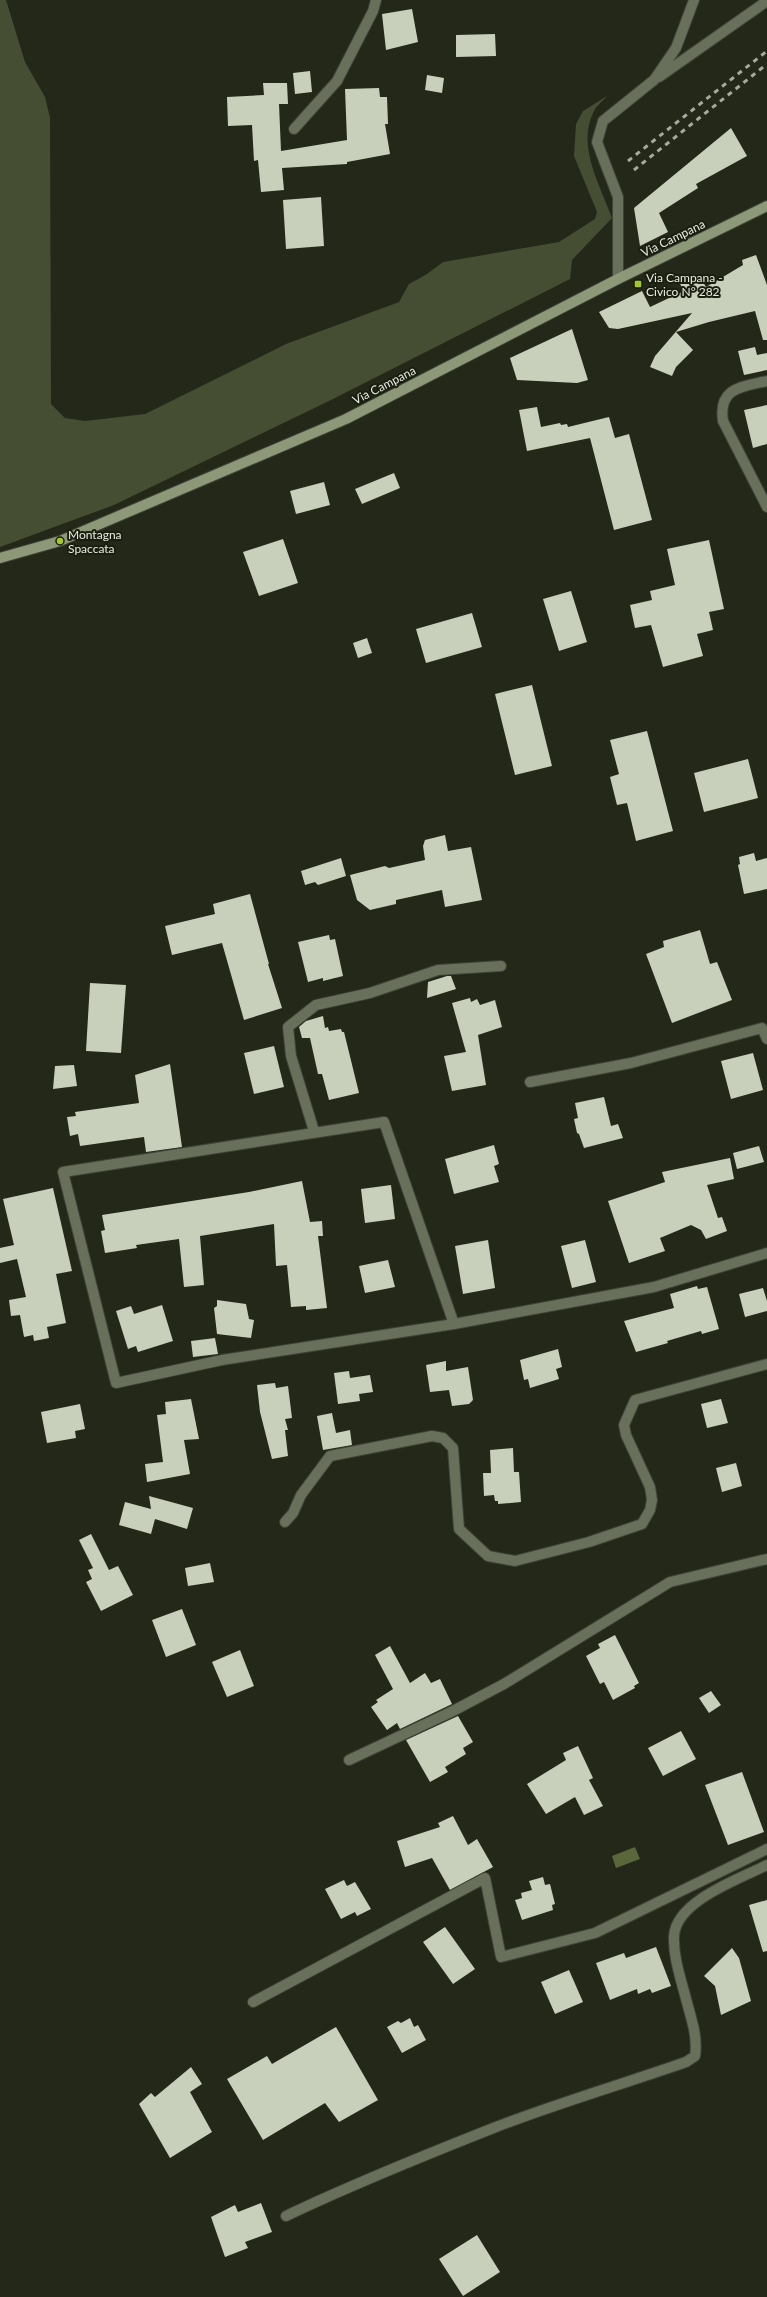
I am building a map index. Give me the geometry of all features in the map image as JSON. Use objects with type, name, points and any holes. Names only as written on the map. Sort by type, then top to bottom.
[{"type":"main road","name":"Via Campana","points":[[0,558],[60,541],[346,419],[618,279],[767,206]]},
{"type":"street","points":[[294,129],[337,81],[373,11],[376,0]]},
{"type":"street","points":[[654,80],[676,48],[694,0]]},
{"type":"street","points":[[618,279],[618,197],[597,142],[603,121],[654,80],[767,1]]},
{"type":"street","points":[[767,381],[740,387],[726,396],[721,407],[723,421],[767,507]]},
{"type":"street","points":[[314,1131],[290,1056],[288,1027],[316,1005],[370,993],[438,970],[500,966]]},
{"type":"street","points":[[530,1082],[631,1064],[762,1028],[767,1039]]},
{"type":"street","points":[[454,1324],[384,1122],[314,1131],[63,1172],[116,1383],[222,1360],[454,1324],[654,1287],[767,1253]]},
{"type":"street","points":[[285,1522],[293,1513],[301,1495],[330,1456],[432,1436],[443,1438],[453,1448],[459,1529],[488,1556],[516,1561],[589,1542],[642,1524],[650,1510],[650,1487],[626,1435],[624,1425],[635,1400],[767,1364]]},
{"type":"street","points":[[349,1760],[451,1712],[504,1684],[670,1582],[767,1559]]},
{"type":"street","points":[[253,2002],[485,1878],[501,1957],[595,1933],[767,1848]]},
{"type":"street","points":[[286,2216],[363,2180],[427,2156],[497,2127],[686,2062],[695,2056],[696,2036],[675,1955],[674,1935],[677,1921],[687,1909],[699,1900],[767,1865]]},
{"type":"shaded area","points":[[0,0],[6,0],[25,62],[45,97],[50,118],[51,404],[65,418],[85,421],[145,414],[286,344],[399,302],[409,284],[427,274],[443,262],[559,242],[595,219],[597,212],[574,156],[576,124],[583,111],[607,96],[594,111],[589,126],[588,139],[592,166],[612,218],[572,260],[570,279],[329,401],[114,505],[0,547]]},
{"type":"shaded area","points":[[635,1847],[640,1859],[616,1868],[612,1856]]},
{"type":"building","points":[[412,9],[418,42],[386,50],[382,14]]},
{"type":"building","points":[[495,34],[496,56],[456,57],[456,35]]},
{"type":"building","points":[[310,71],[312,92],[295,94],[293,73]]},
{"type":"building","points":[[427,75],[444,78],[442,93],[425,90]]},
{"type":"building","points":[[263,83],[287,83],[288,104],[279,104],[281,151],[347,140],[345,89],[379,88],[380,97],[387,97],[388,124],[385,124],[390,154],[347,162],[347,164],[282,168],[284,190],[261,192],[258,160],[254,161],[252,125],[228,126],[227,97],[264,95]]},
{"type":"building","points":[[731,128],[747,156],[696,184],[698,188],[659,213],[668,232],[640,246],[634,208]]},
{"type":"building","points":[[321,197],[324,246],[286,249],[283,200]]},
{"type":"building","points":[[756,255],[767,285],[767,340],[763,340],[755,311],[676,332],[693,350],[676,367],[672,376],[650,367],[655,356],[692,313],[618,329],[609,328],[599,312],[642,291],[650,307],[684,291],[679,282],[694,274],[696,279],[700,277],[706,287],[743,265],[742,260]]},
{"type":"building","points":[[572,329],[588,380],[577,383],[517,380],[510,358]]},
{"type":"building","points":[[755,347],[757,355],[767,353],[767,370],[744,375],[738,351]]},
{"type":"building","points":[[767,405],[767,444],[753,448],[744,410]]},
{"type":"building","points":[[537,407],[541,427],[560,423],[561,425],[567,424],[568,427],[609,417],[615,438],[629,434],[652,520],[614,530],[590,438],[527,451],[519,410]]},
{"type":"building","points":[[394,473],[400,488],[362,504],[355,489]]},
{"type":"building","points":[[324,482],[330,505],[296,514],[290,491]]},
{"type":"building","points":[[283,539],[298,583],[259,596],[243,552]]},
{"type":"building","points":[[709,540],[724,609],[709,612],[713,630],[697,634],[703,656],[663,667],[651,625],[635,628],[630,605],[652,600],[650,591],[675,585],[667,549]]},
{"type":"building","points":[[571,591],[587,642],[559,651],[543,599]]},
{"type":"building","points":[[472,613],[482,647],[426,663],[416,629]]},
{"type":"building","points":[[367,638],[372,653],[358,658],[353,643]]},
{"type":"building","points":[[532,685],[552,766],[515,775],[495,694]]},
{"type":"building","points":[[647,731],[673,831],[636,841],[627,803],[617,805],[610,777],[619,774],[610,740]]},
{"type":"building","points":[[748,759],[758,798],[704,812],[694,773]]},
{"type":"building","points":[[445,835],[448,851],[471,847],[482,900],[445,907],[442,890],[396,900],[396,904],[370,910],[357,900],[350,875],[385,866],[389,868],[425,860],[423,846],[425,840]]},
{"type":"building","points":[[754,853],[756,861],[767,858],[767,889],[744,894],[738,865],[740,864],[739,857]]},
{"type":"building","points":[[341,858],[346,876],[318,885],[315,882],[305,885],[301,871]]},
{"type":"building","points":[[250,894],[268,964],[282,1008],[244,1020],[222,943],[172,955],[165,926],[215,914],[213,904]]},
{"type":"building","points":[[700,930],[710,964],[717,962],[732,1000],[672,1023],[646,954],[664,947],[663,941]]},
{"type":"building","points":[[329,935],[330,940],[335,939],[343,976],[323,981],[323,978],[308,982],[298,942]]},
{"type":"building","points":[[451,976],[456,989],[427,998],[428,982]]},
{"type":"building","points":[[90,983],[126,985],[121,1053],[86,1051]]},
{"type":"building","points":[[470,998],[471,1002],[477,999],[480,1005],[495,1000],[502,1027],[478,1035],[486,1085],[452,1091],[444,1056],[466,1052],[452,1003]]},
{"type":"building","points":[[323,1016],[325,1028],[328,1027],[329,1031],[341,1029],[342,1032],[344,1032],[359,1093],[329,1100],[322,1074],[318,1074],[310,1038],[302,1038],[299,1027],[306,1021]]},
{"type":"building","points":[[274,1046],[284,1087],[254,1094],[244,1053]]},
{"type":"building","points":[[753,1053],[763,1090],[731,1099],[721,1061]]},
{"type":"building","points":[[170,1064],[182,1147],[146,1152],[144,1137],[80,1146],[78,1134],[70,1136],[67,1117],[76,1116],[75,1112],[139,1103],[135,1075]]},
{"type":"building","points":[[74,1065],[77,1086],[53,1089],[55,1066]]},
{"type":"building","points":[[604,1097],[611,1126],[618,1124],[623,1138],[584,1148],[579,1134],[577,1133],[574,1119],[578,1118],[575,1103]]},
{"type":"building","points":[[494,1145],[499,1164],[494,1166],[499,1182],[454,1194],[445,1159]]},
{"type":"building","points":[[759,1146],[764,1162],[737,1169],[733,1153]]},
{"type":"building","points":[[730,1158],[734,1179],[707,1185],[718,1218],[722,1217],[727,1231],[706,1239],[701,1230],[691,1225],[660,1238],[665,1251],[629,1263],[608,1201],[665,1182],[662,1172]]},
{"type":"building","points":[[302,1181],[310,1222],[322,1221],[323,1236],[318,1236],[327,1308],[306,1310],[306,1306],[291,1307],[287,1265],[276,1266],[274,1224],[200,1236],[204,1285],[184,1287],[179,1239],[136,1245],[137,1248],[105,1253],[101,1231],[105,1230],[102,1215],[249,1192]]},
{"type":"building","points":[[391,1185],[395,1219],[365,1223],[361,1189]]},
{"type":"building","points":[[53,1188],[72,1271],[56,1274],[66,1323],[47,1327],[49,1338],[34,1341],[33,1335],[24,1337],[20,1315],[11,1316],[9,1300],[26,1297],[17,1259],[0,1263],[0,1248],[14,1245],[3,1199]]},
{"type":"building","points":[[488,1240],[495,1288],[463,1294],[455,1246]]},
{"type":"building","points":[[585,1240],[596,1282],[572,1288],[561,1246]]},
{"type":"building","points":[[388,1260],[395,1287],[365,1293],[359,1266]]},
{"type":"building","points":[[697,1286],[698,1289],[707,1287],[719,1329],[702,1334],[701,1331],[667,1341],[668,1343],[636,1352],[624,1321],[674,1308],[670,1294]]},
{"type":"building","points":[[763,1288],[767,1301],[767,1311],[745,1317],[739,1294]]},
{"type":"building","points":[[217,1300],[246,1304],[249,1319],[254,1320],[251,1338],[217,1334],[214,1308],[217,1306]]},
{"type":"building","points":[[162,1305],[173,1341],[138,1352],[136,1346],[128,1349],[116,1311],[131,1306],[134,1314]]},
{"type":"building","points":[[215,1338],[218,1354],[193,1357],[191,1341]]},
{"type":"building","points":[[558,1349],[562,1367],[556,1369],[559,1379],[530,1388],[528,1379],[524,1380],[520,1360]]},
{"type":"building","points":[[446,1361],[446,1371],[468,1367],[473,1400],[469,1404],[452,1406],[449,1390],[430,1392],[426,1365]]},
{"type":"building","points":[[349,1371],[350,1378],[370,1375],[373,1392],[359,1394],[360,1401],[338,1404],[334,1373]]},
{"type":"building","points":[[275,1383],[276,1388],[288,1386],[292,1418],[285,1419],[288,1430],[285,1430],[288,1456],[272,1459],[260,1412],[257,1385]]},
{"type":"building","points":[[191,1399],[199,1439],[184,1440],[190,1474],[147,1482],[145,1464],[163,1462],[157,1415],[166,1414],[165,1402]]},
{"type":"building","points":[[721,1399],[728,1423],[707,1428],[701,1404]]},
{"type":"building","points":[[80,1404],[85,1429],[75,1431],[76,1438],[47,1443],[41,1412]]},
{"type":"building","points":[[332,1413],[336,1433],[350,1430],[352,1445],[323,1450],[317,1416]]},
{"type":"building","points":[[513,1448],[514,1472],[519,1472],[521,1502],[498,1504],[498,1501],[495,1501],[494,1495],[484,1496],[483,1473],[491,1473],[490,1450]]},
{"type":"building","points":[[736,1463],[742,1486],[722,1492],[716,1468]]},
{"type":"building","points":[[149,1496],[193,1508],[187,1529],[155,1519],[151,1534],[119,1525],[125,1502],[151,1509]]},
{"type":"building","points":[[91,1534],[109,1570],[118,1566],[133,1595],[101,1611],[86,1582],[92,1579],[88,1570],[93,1568],[79,1540]]},
{"type":"building","points":[[210,1563],[214,1582],[188,1586],[185,1568]]},
{"type":"building","points":[[182,1609],[196,1645],[166,1657],[152,1620]]},
{"type":"building","points":[[615,1635],[639,1683],[634,1686],[635,1688],[613,1700],[604,1682],[600,1684],[586,1656],[600,1648],[598,1644]]},
{"type":"building","points":[[390,1646],[410,1683],[425,1673],[431,1683],[440,1679],[452,1704],[400,1729],[397,1723],[387,1730],[371,1707],[378,1702],[376,1700],[393,1689],[375,1655]]},
{"type":"building","points":[[240,1650],[254,1686],[227,1697],[212,1662]]},
{"type":"building","points":[[711,1691],[721,1705],[709,1713],[699,1698]]},
{"type":"building","points":[[458,1716],[473,1742],[463,1748],[466,1754],[445,1767],[448,1772],[430,1782],[406,1740]]},
{"type":"building","points":[[681,1731],[696,1759],[663,1776],[648,1748]]},
{"type":"building","points":[[578,1746],[593,1778],[589,1780],[603,1806],[584,1815],[575,1797],[546,1814],[527,1784],[566,1760],[563,1753]]},
{"type":"building","points":[[742,1772],[764,1832],[728,1845],[705,1785]]},
{"type":"building","points":[[453,1816],[468,1845],[477,1839],[493,1867],[450,1890],[432,1858],[405,1867],[397,1841],[440,1827],[438,1823]]},
{"type":"building","points":[[543,1877],[545,1885],[550,1884],[555,1904],[552,1905],[553,1910],[522,1920],[515,1900],[522,1898],[521,1893],[532,1890],[529,1881]]},
{"type":"building","points":[[344,1880],[347,1886],[355,1882],[371,1909],[357,1916],[355,1912],[341,1919],[325,1889]]},
{"type":"building","points":[[767,1900],[767,1951],[763,1952],[749,1905]]},
{"type":"building","points":[[445,1927],[475,1969],[453,1984],[423,1942]]},
{"type":"building","points":[[656,1947],[671,1986],[652,1993],[650,1989],[638,1994],[637,1989],[610,2000],[596,1963],[624,1953],[626,1958]]},
{"type":"building","points":[[732,1948],[739,1958],[751,2001],[721,2015],[715,1986],[704,1976]]},
{"type":"building","points":[[569,1970],[583,2002],[555,2014],[541,1982]]},
{"type":"building","points":[[410,2018],[414,2027],[418,2025],[426,2040],[402,2053],[387,2027],[398,2021],[401,2023]]},
{"type":"building","points":[[336,2027],[378,2100],[339,2122],[325,2103],[263,2140],[227,2079],[267,2056],[272,2064]]},
{"type":"building","points":[[191,2067],[202,2084],[190,2092],[212,2132],[170,2158],[139,2104],[151,2093],[155,2097]]},
{"type":"building","points":[[261,2203],[272,2232],[245,2242],[248,2248],[225,2257],[211,2217],[235,2205],[238,2212]]},
{"type":"building","points":[[477,2235],[500,2272],[463,2296],[439,2259]]},
{"type":"railway","points":[[628,161],[767,51]]},
{"type":"railway","points":[[634,170],[767,64]]},
{"type":"place","name":"Via Campana - Civico N° 282","points":[[638,284]]},
{"type":"place","name":"Montagna Spaccata","points":[[60,541]]}]
